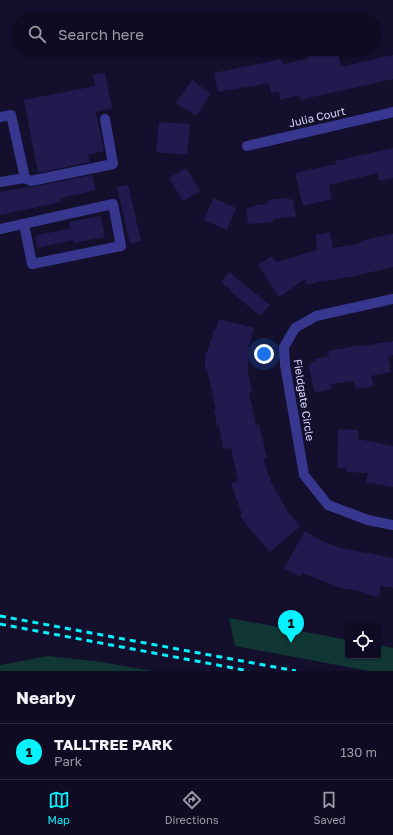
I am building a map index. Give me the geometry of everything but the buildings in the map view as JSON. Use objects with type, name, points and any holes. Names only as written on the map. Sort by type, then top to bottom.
[{"type":"street","name":"Julia Court","points":[[247,146],[393,112]]},
{"type":"street","points":[[0,117],[11,115],[25,178]]},
{"type":"street","points":[[0,182],[25,178],[31,181],[113,164],[105,119]]},
{"type":"street","points":[[0,229],[113,204],[121,246],[32,264],[24,224]]},
{"type":"street","name":"Fieldgate Circle","points":[[393,299],[316,316],[295,328],[284,347],[288,386],[304,474],[328,505],[368,520],[393,525]]},
{"type":"green space","points":[[229,618],[345,639],[345,659],[381,659],[381,646],[393,648],[393,671],[369,671],[235,646]]},
{"type":"green space","points":[[48,656],[102,662],[151,671],[0,671],[0,665]]},
{"type":"railway","points":[[0,616],[296,671]]},
{"type":"railway","points":[[0,624],[249,671]]},
{"type":"place","name":"TALLTREE PARK","points":[[291,643]]}]
